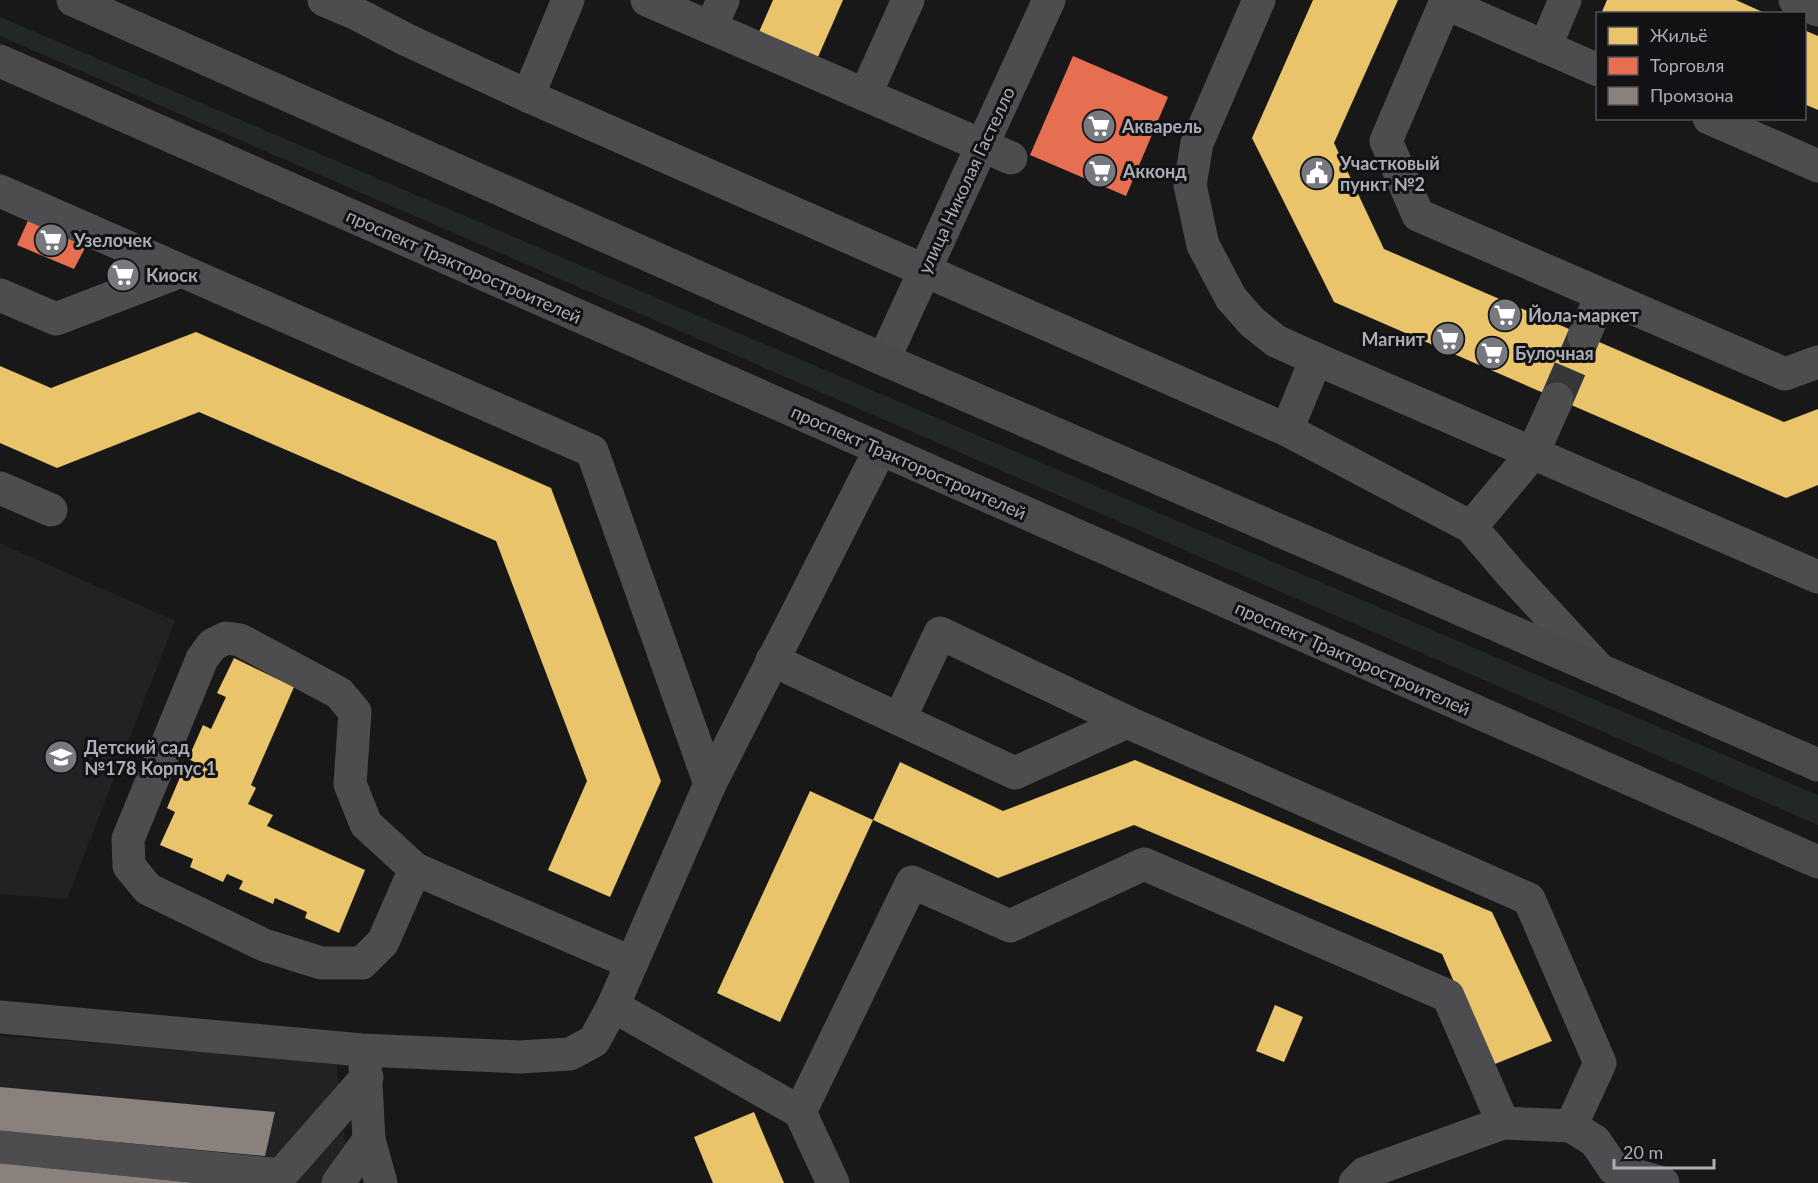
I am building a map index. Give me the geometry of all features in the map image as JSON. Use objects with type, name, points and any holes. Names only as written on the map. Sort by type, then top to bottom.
[{"type":"main road","points":[[73,0],[884,359],[1818,765]]},
{"type":"main road","name":"проспект Тракторостроителей","points":[[0,61],[1818,862]]},
{"type":"street","points":[[324,0],[528,96],[1287,430],[1471,527],[1597,667]]},
{"type":"street","points":[[528,96],[568,0]]},
{"type":"street","points":[[647,0],[717,14],[865,94],[996,152]]},
{"type":"street","points":[[865,94],[908,0]]},
{"type":"street","name":"улица Николая Гастелло","points":[[884,359],[924,272],[996,152],[1049,0]]},
{"type":"street","points":[[1260,0],[1197,143],[1190,185],[1203,245],[1231,298],[1252,322],[1276,341],[1818,577]]},
{"type":"street","points":[[1545,47],[1566,0]]},
{"type":"street","points":[[1795,0],[1818,10]]},
{"type":"street","points":[[1596,69],[1445,3],[1386,141],[1418,215],[1785,374],[1818,362]]},
{"type":"street","points":[[1714,120],[1818,166]]},
{"type":"street","points":[[0,191],[592,451],[710,784]]},
{"type":"street","points":[[0,295],[56,319],[181,271]]},
{"type":"street","points":[[1584,336],[1602,296]]},
{"type":"street","points":[[1287,430],[1316,359]]},
{"type":"street","points":[[1471,527],[1533,453],[1557,399]]},
{"type":"street","points":[[0,1017],[364,1063],[570,1054],[594,1041],[613,1006],[710,784],[880,450]]},
{"type":"street","points":[[0,488],[51,510]]},
{"type":"street","points":[[900,718],[940,633],[1127,722],[1529,899],[1600,1063],[1571,1126]]},
{"type":"street","points":[[415,869],[383,942],[362,963],[321,963],[264,945],[148,889],[129,866],[128,839],[202,659],[212,645],[226,638],[240,640],[339,693],[355,712],[350,784],[366,824],[415,869],[632,963]]},
{"type":"street","points":[[772,660],[1015,773],[1127,722]]},
{"type":"street","points":[[800,1112],[912,882],[1010,926],[1144,864],[1448,996],[1503,1123]]},
{"type":"street","points":[[613,1006],[800,1112],[834,1183]]},
{"type":"street","points":[[364,1063],[369,1140],[381,1183]]},
{"type":"street","points":[[0,1147],[281,1175],[364,1063]]},
{"type":"street","points":[[1355,1183],[1365,1173],[1503,1123],[1571,1126],[1595,1141],[1609,1176],[1663,1183]]},
{"type":"street","points":[[338,1183],[369,1140]]},
{"type":"shaded area","points":[[0,17],[1818,795],[1818,825],[0,36]]},
{"type":"shaded area","name":"Детский сад №178 Корпус 1","points":[[0,543],[175,621],[67,899],[0,894]]},
{"type":"shaded area","points":[[0,1036],[336,1060],[350,1183],[0,1183]]},
{"type":"building: Жильё","points":[[773,0],[843,0],[818,57],[759,32]]},
{"type":"building: Жильё","points":[[1313,0],[1398,0],[1334,143],[1384,249],[1784,422],[1818,409],[1818,485],[1786,498],[1334,302],[1252,138]]},
{"type":"building: Жильё","points":[[1607,0],[1736,0],[1763,12],[1602,12]]},
{"type":"building: Жильё","points":[[1806,31],[1818,36],[1818,110],[1806,105]]},
{"type":"building: Жильё","points":[[196,332],[551,488],[661,781],[610,897],[548,870],[587,781],[496,541],[199,412],[57,468],[0,443],[0,366],[51,388]]},
{"type":"building: Жильё","points":[[234,658],[294,687],[251,785],[256,788],[248,804],[273,815],[267,826],[365,870],[339,933],[305,918],[307,912],[275,898],[273,904],[239,889],[243,881],[227,874],[223,882],[190,867],[193,859],[160,845],[175,812],[167,808],[181,775],[190,778],[197,763],[188,759],[203,725],[211,729],[226,697],[217,693]]},
{"type":"building: Жильё","points":[[1135,760],[1492,912],[1552,1041],[1490,1066],[1442,954],[1134,825],[998,878],[873,820],[900,762],[1003,811]]},
{"type":"building: Жильё","points":[[810,791],[873,820],[780,1022],[717,993]]},
{"type":"building: Жильё","points":[[1275,1005],[1303,1017],[1284,1062],[1256,1051]]},
{"type":"building: Жильё","points":[[754,1112],[784,1183],[713,1183],[694,1137]]},
{"type":"building: Торговля","name":"Акварель","points":[[1073,56],[1168,97],[1126,196],[1030,155]]},
{"type":"building: Торговля","name":"Узелочек","points":[[31,214],[86,246],[74,269],[17,245]]},
{"type":"building: Торговля","name":"Киоск","points":[[130,265],[135,276],[117,285],[111,274]]},
{"type":"building: Промзона","points":[[0,1087],[275,1112],[265,1156],[0,1131]]},
{"type":"building: Промзона","points":[[0,1163],[197,1183],[0,1183]]},
{"type":"tunnel","points":[[1557,399],[1584,336]]},
{"type":"place","name":"Акварель","points":[[1099,126]]},
{"type":"place","name":"Акконд","points":[[1100,171]]},
{"type":"place","name":"Участковый пункт №2","points":[[1317,173]]},
{"type":"place","name":"Узелочек","points":[[51,240]]},
{"type":"place","name":"Киоск","points":[[123,275]]},
{"type":"place","name":"Йола-маркет","points":[[1505,315]]},
{"type":"place","name":"Магнит","points":[[1448,339]]},
{"type":"place","name":"Булочная","points":[[1492,353]]},
{"type":"place","name":"Детский сад №178 Корпус 1","points":[[61,757]]}]
